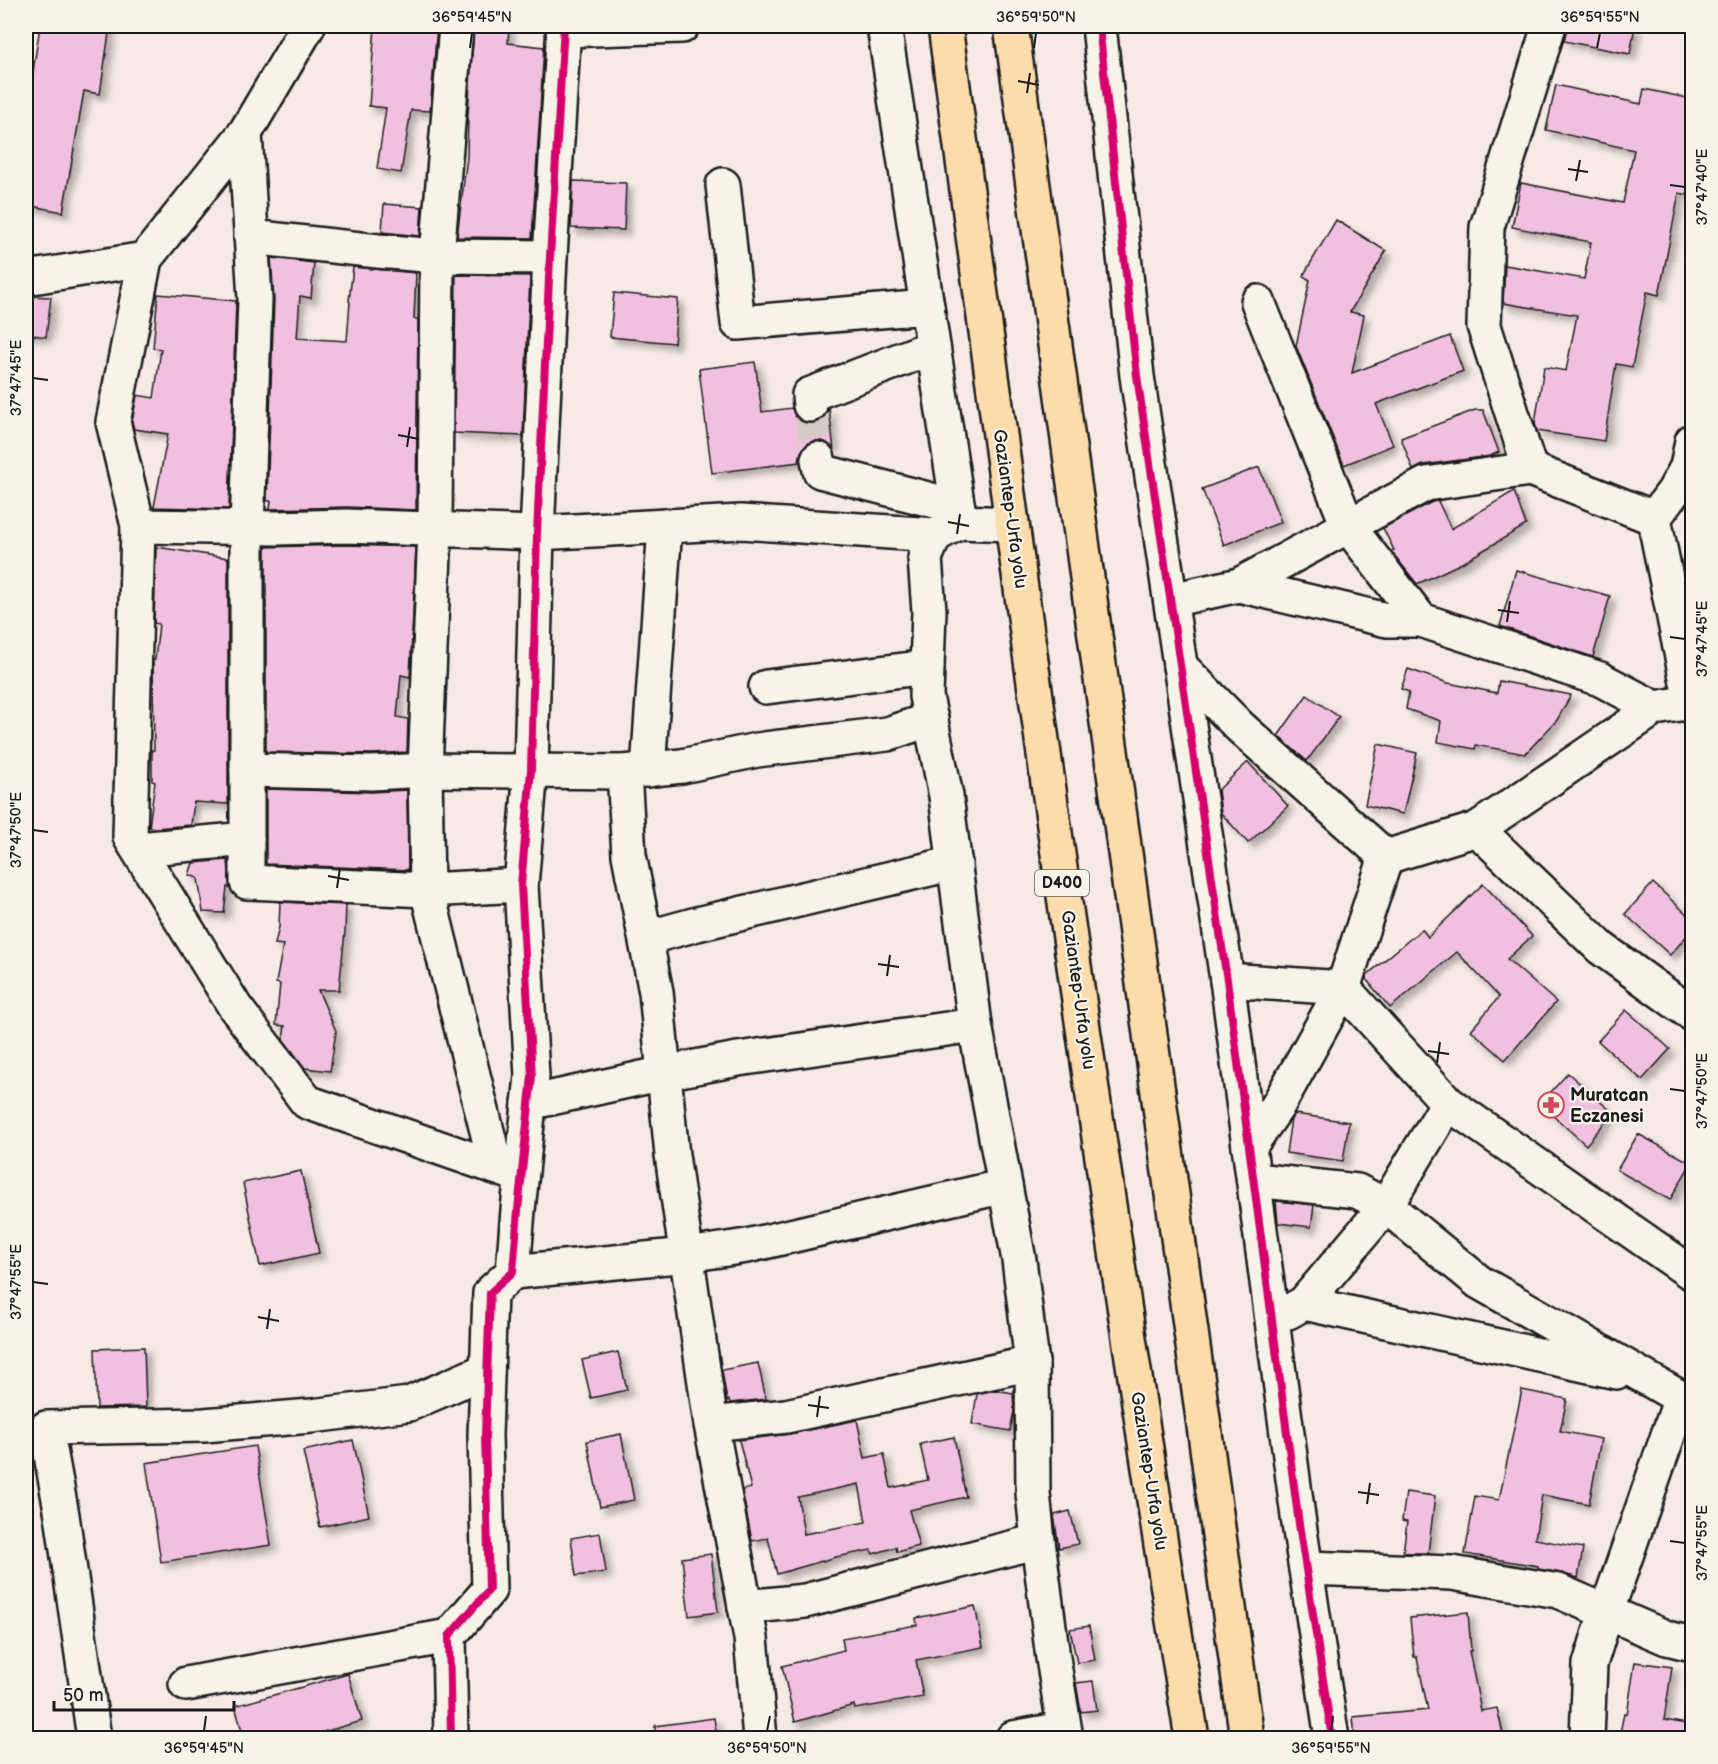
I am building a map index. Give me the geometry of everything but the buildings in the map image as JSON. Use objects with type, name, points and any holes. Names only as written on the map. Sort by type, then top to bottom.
[{"type":"highway","name":"Gaziantep-Urfa yolu","points":[[945,26],[1011,524],[1070,940],[1147,1460],[1192,1738]]},
{"type":"highway","points":[[1011,26],[1247,1738]]},
{"type":"street","points":[[308,26],[245,133],[146,259],[113,422],[138,526],[130,837],[235,1007],[307,1102],[508,1171]]},
{"type":"street","points":[[456,26],[437,256],[435,530],[425,770],[428,890],[508,1171],[513,1272]]},
{"type":"street","points":[[508,1171],[529,1103],[532,1076],[521,885],[531,770],[537,532],[563,28],[682,26]]},
{"type":"street","points":[[884,26],[933,347],[951,522],[925,558],[929,611],[926,696],[946,796],[975,1025],[1019,1260],[1032,1363],[1033,1493],[1064,1734],[1013,1738]]},
{"type":"street","points":[[1099,26],[1137,375],[1227,980],[1306,1568],[1332,1738]]},
{"type":"street","points":[[1530,469],[1484,326],[1487,227],[1549,26]]},
{"type":"street","points":[[245,133],[255,299],[247,528],[247,882],[428,890],[521,885]]},
{"type":"street","points":[[723,185],[738,323],[927,308]]},
{"type":"street","points":[[251,237],[437,256],[550,257]]},
{"type":"street","points":[[26,278],[146,259]]},
{"type":"street","points":[[1258,302],[1348,525],[1421,621]]},
{"type":"street","points":[[810,405],[809,395],[933,347]]},
{"type":"street","points":[[818,459],[820,471],[951,522]]},
{"type":"street","points":[[1386,857],[1477,829],[1655,708],[1692,704],[1654,518],[1674,491],[1691,459]]},
{"type":"street","points":[[1171,600],[1239,585],[1426,484],[1530,469],[1654,518]]},
{"type":"street","points":[[138,526],[247,528],[346,526],[537,532],[741,522],[1011,524]]},
{"type":"street","points":[[665,526],[636,771],[629,855],[656,992],[672,1155],[711,1424],[751,1638],[760,1738]]},
{"type":"street","points":[[1239,585],[1387,620],[1421,621],[1600,679],[1655,708]]},
{"type":"street","points":[[1180,666],[1240,728],[1386,857]]},
{"type":"street","points":[[766,687],[927,667]]},
{"type":"street","points":[[247,770],[372,773],[425,770],[636,771],[682,766],[757,750],[887,734],[931,720]]},
{"type":"street","points":[[1477,829],[1601,948],[1692,1014]]},
{"type":"street","points":[[138,849],[247,839]]},
{"type":"street","points":[[1249,1147],[1277,1107],[1342,988],[1386,857]]},
{"type":"street","points":[[646,938],[955,863]]},
{"type":"street","points":[[1227,980],[1342,988],[1448,1103],[1692,1272]]},
{"type":"street","points":[[529,1103],[738,1059],[975,1025]]},
{"type":"street","points":[[1272,1321],[1304,1303],[1386,1206],[1448,1103]]},
{"type":"street","points":[[1254,1180],[1357,1191],[1386,1206],[1479,1282],[1687,1399],[1606,1613],[1590,1664],[1587,1738]]},
{"type":"street","points":[[186,1684],[449,1636],[489,1590],[485,1435],[490,1293],[513,1272],[687,1255],[747,1246],[1005,1186]]},
{"type":"street","points":[[1304,1303],[1648,1379]]},
{"type":"street","points":[[711,1424],[786,1416],[1032,1363]]},
{"type":"street","points":[[94,1738],[62,1515],[46,1428],[204,1425],[311,1416],[410,1404],[487,1370]]},
{"type":"street","points":[[745,1607],[805,1601],[1038,1541]]},
{"type":"street","points":[[1306,1568],[1452,1572],[1558,1591],[1667,1638],[1692,1644]]},
{"type":"street","points":[[449,1636],[451,1738]]},
{"type":"tunnel","points":[[810,405],[818,459]]},
{"type":"cycle path","points":[[451,1738],[449,1636],[489,1590],[485,1435],[490,1293],[513,1272],[532,1076],[521,885],[531,770],[537,533],[564,26]]},
{"type":"cycle path","points":[[1099,26],[1137,376],[1227,980],[1299,1524],[1332,1738]]},
{"type":"place","name":"Muratcan Eczanesi","points":[[1551,1105]]}]
